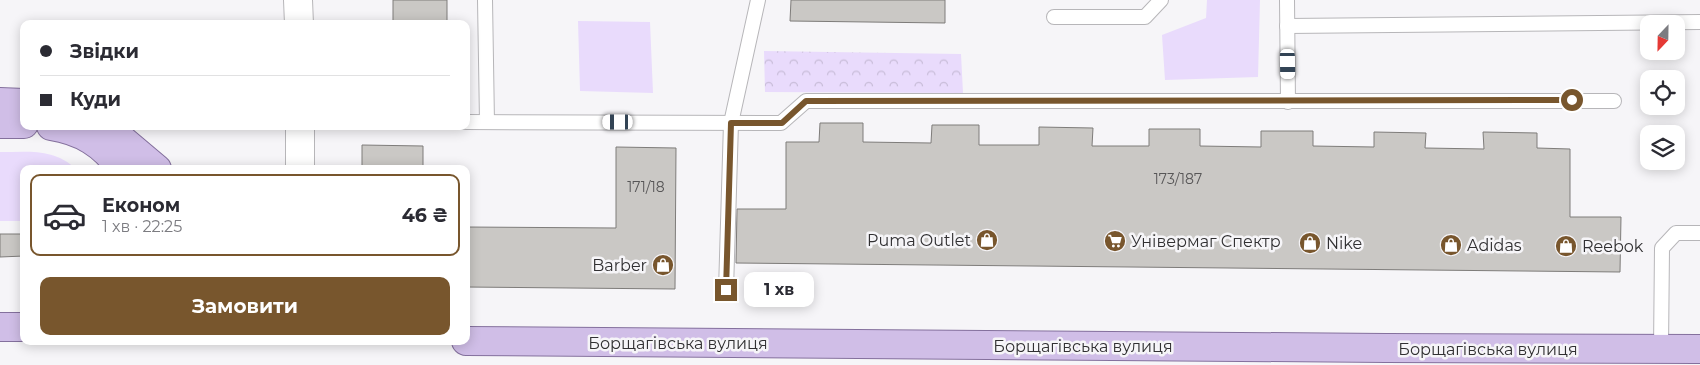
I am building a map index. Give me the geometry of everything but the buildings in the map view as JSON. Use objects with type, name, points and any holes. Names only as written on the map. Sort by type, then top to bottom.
[{"type":"main road","points":[[0,102],[20,103]]},
{"type":"main road","points":[[0,124],[20,124]]},
{"type":"main road","points":[[72,130],[99,144],[118,165]]},
{"type":"main road","points":[[111,130],[152,165]]},
{"type":"main road","points":[[0,327],[20,328]]},
{"type":"main road","name":"Борщагівська вулиця","points":[[470,341],[1700,349]]},
{"type":"street","points":[[298,0],[299,20]]},
{"type":"street","points":[[300,130],[300,165]]},
{"type":"lane","points":[[485,0],[487,122]]},
{"type":"lane","points":[[726,290],[731,123],[758,0]]},
{"type":"lane","points":[[1054,17],[1145,17],[1161,0]]},
{"type":"lane","points":[[1287,0],[1288,102]]},
{"type":"lane","points":[[1287,26],[1700,22]]},
{"type":"lane","points":[[470,122],[782,123],[806,101],[1288,102],[1614,100]]},
{"type":"lane","points":[[1661,349],[1662,248],[1676,233],[1700,233]]},
{"type":"green space","points":[[1207,0],[1260,0],[1258,77],[1165,80],[1162,35],[1206,18]]},
{"type":"green space","points":[[578,21],[650,22],[653,93],[580,91]]},
{"type":"green space","points":[[764,51],[961,54],[963,93],[765,92]]},
{"type":"green space","points":[[0,152],[50,154],[71,165],[20,165],[20,221],[0,221]]},
{"type":"place","name":"Puma Outlet","points":[[987,240]]},
{"type":"place","name":"Універмаг Спектр","points":[[1115,241]]},
{"type":"place","name":"Nike","points":[[1310,243]]},
{"type":"place","name":"Adidas","points":[[1451,245]]},
{"type":"place","name":"Reebok","points":[[1566,246]]},
{"type":"place","name":"Barber","points":[[663,265]]},
{"type":"route","points":[[726,290],[731,123],[782,123],[806,101],[1268,102],[1572,100]]}]
